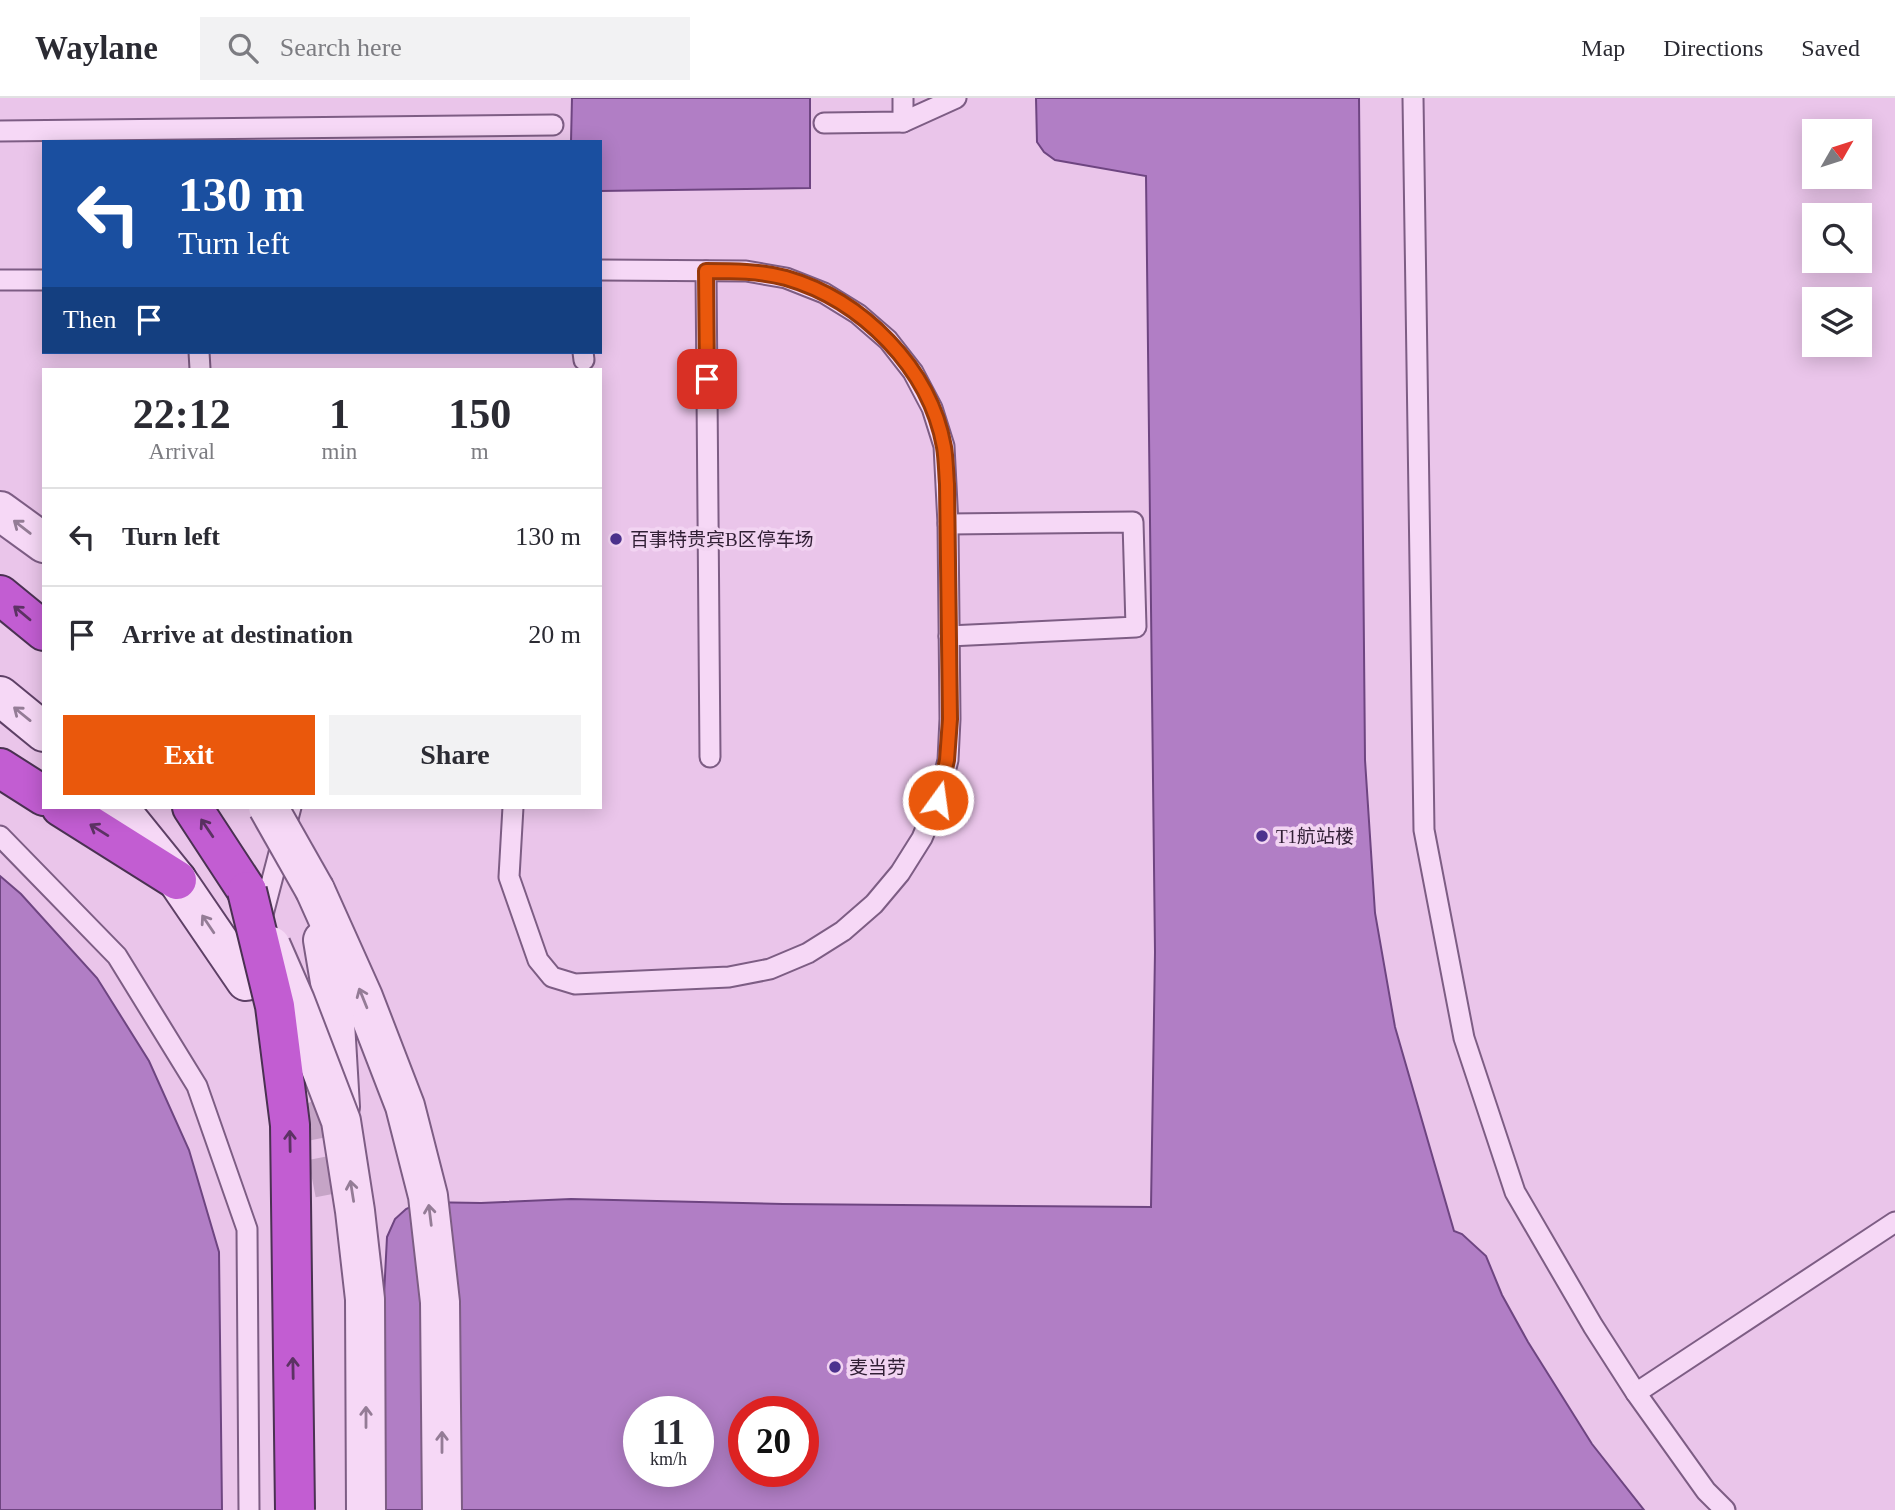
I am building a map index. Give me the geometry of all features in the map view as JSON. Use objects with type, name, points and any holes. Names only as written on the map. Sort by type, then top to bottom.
[{"type":"highway","points":[[0,595],[42,629]]},
{"type":"highway","points":[[0,768],[42,795]]},
{"type":"highway","points":[[64,809],[177,880]]},
{"type":"highway","points":[[193,809],[247,891],[275,1006],[290,1125],[295,1510]]},
{"type":"street","points":[[0,511],[42,542]]},
{"type":"street","points":[[0,696],[42,730]]},
{"type":"street","points":[[120,809],[177,880],[246,981]]},
{"type":"street","points":[[269,809],[315,890],[363,997],[405,1106],[428,1196],[440,1303],[442,1510]]},
{"type":"street","points":[[315,890],[334,1006],[341,1121],[365,1298],[366,1510]]},
{"type":"street","points":[[247,891],[295,1001],[341,1121]]},
{"type":"lane","points":[[903,98],[903,122]]},
{"type":"lane","points":[[824,123],[903,122],[956,98]]},
{"type":"lane","points":[[1413,98],[1424,830],[1464,1038],[1515,1192],[1636,1394],[1706,1491],[1725,1510]]},
{"type":"lane","points":[[0,131],[553,125]]},
{"type":"lane","points":[[513,809],[509,877],[538,960],[552,977],[575,984],[729,977],[770,969],[808,953],[843,931],[874,904],[900,873],[922,838],[938,800],[947,760],[950,719],[948,524],[944,446],[932,408],[913,372],[888,340],[858,314],[824,293],[786,278],[747,271],[602,270]]},
{"type":"lane","points":[[706,271],[710,757]]},
{"type":"lane","points":[[0,280],[42,280]]},
{"type":"lane","points":[[948,524],[1133,522],[1136,627],[949,636]]},
{"type":"lane","points":[[246,981],[290,809]]},
{"type":"lane","points":[[0,836],[117,956],[197,1086],[247,1229],[249,1510]]},
{"type":"lane","points":[[1636,1394],[1895,1222]]},
{"type":"building","points":[[572,98],[810,98],[810,188],[602,191],[602,140],[571,140]]},
{"type":"building","name":"T1航站楼","points":[[1036,98],[1359,98],[1365,760],[1375,913],[1395,1027],[1454,1231],[1462,1234],[1486,1256],[1502,1295],[1528,1342],[1592,1444],[1644,1510],[373,1510],[387,1237],[395,1219],[406,1209],[421,1202],[481,1203],[571,1199],[1151,1207],[1155,952],[1146,176],[1055,160],[1044,152],[1037,142]]},
{"type":"building","points":[[0,876],[21,894],[97,978],[149,1061],[189,1150],[219,1252],[222,1510],[0,1510]]},
{"type":"tunnel","points":[[283,1052],[322,1131],[336,1202]]},
{"type":"place","name":"百事特贵宾B区停车场","points":[[616,539]]},
{"type":"place","name":"T1航站楼","points":[[1262,836]]},
{"type":"place","name":"麦当劳","points":[[835,1367]]},
{"type":"route","points":[[707,379],[706,271],[747,271],[786,278],[824,293],[858,314],[888,340],[913,372],[932,408],[944,446],[947,484],[950,719],[947,760],[938,800]]}]
